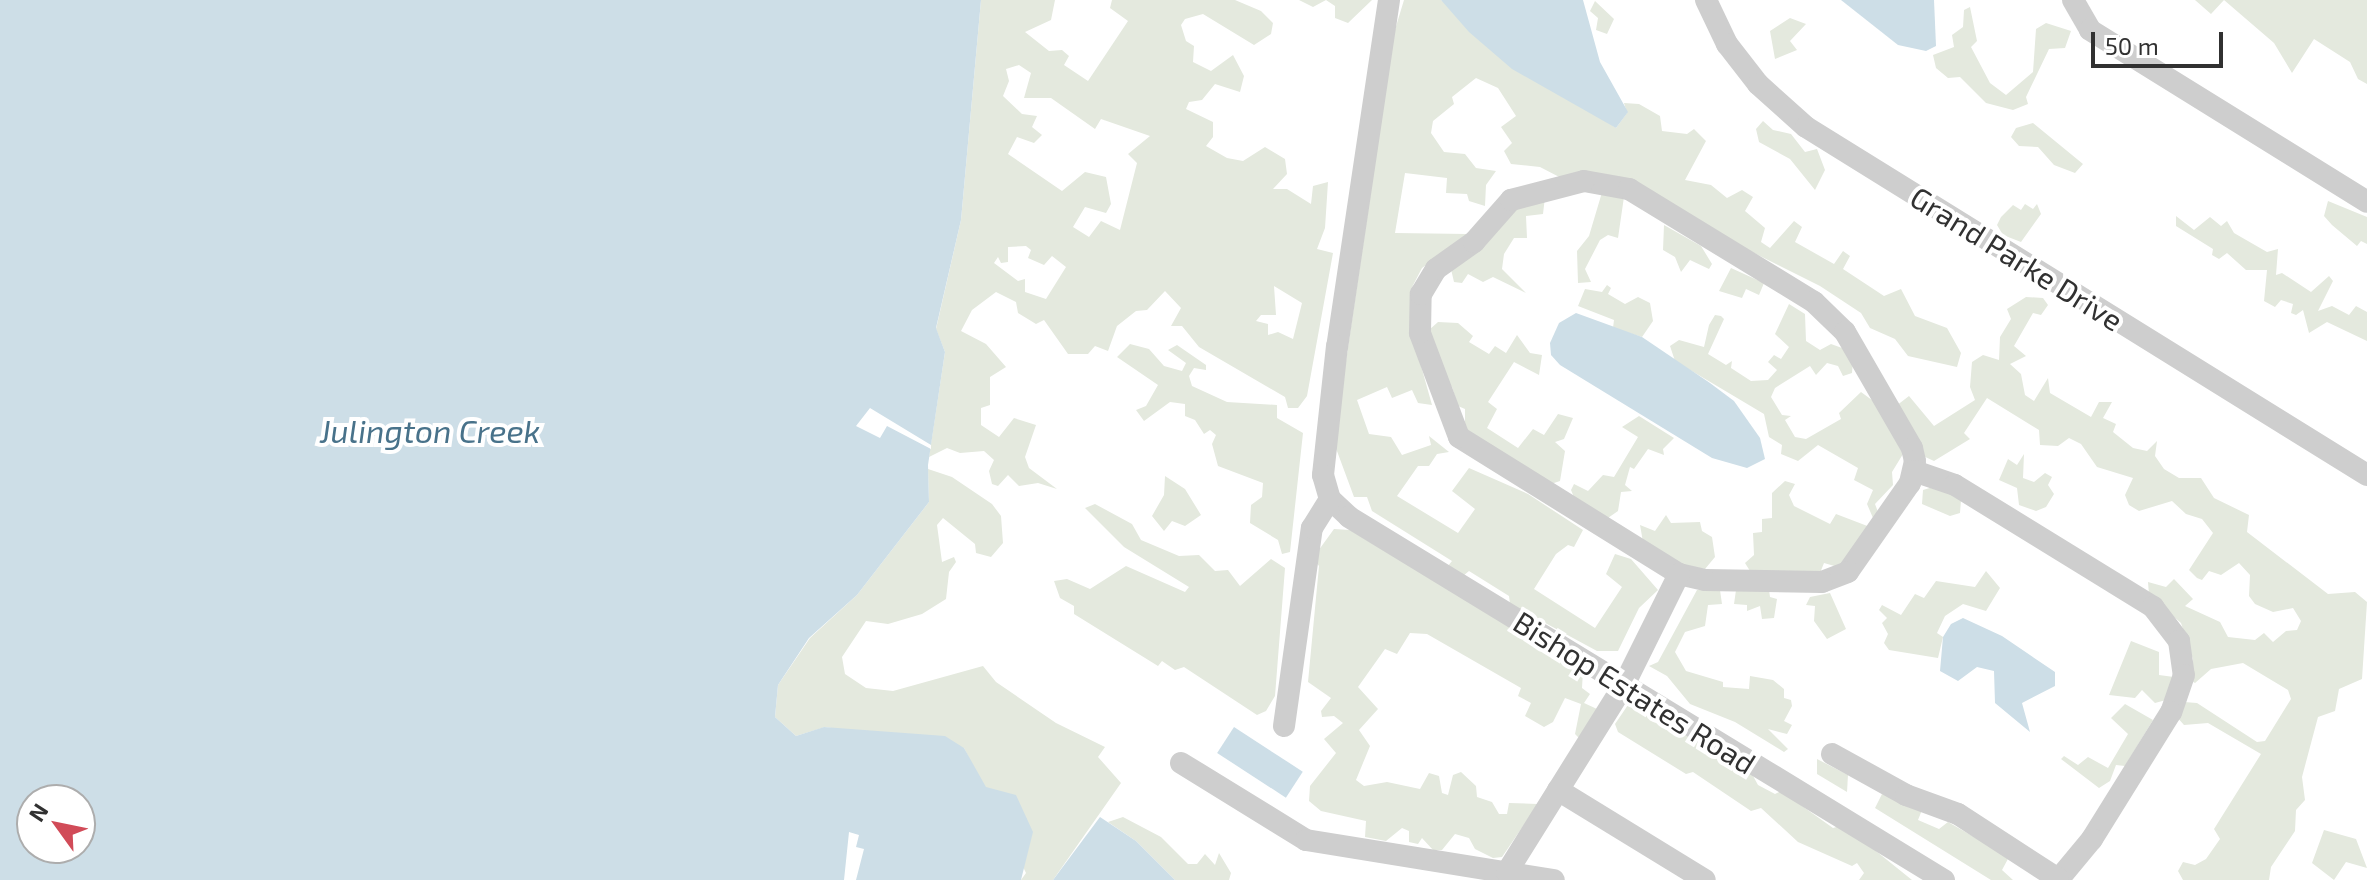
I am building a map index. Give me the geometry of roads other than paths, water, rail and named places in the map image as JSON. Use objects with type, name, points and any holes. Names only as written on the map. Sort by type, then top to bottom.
[{"type":"street","points":[[1284,726],[1312,528],[1330,499],[1323,475],[1337,346],[1389,0]]},
{"type":"street","name":"Grand Parke Drive","points":[[1706,0],[1727,44],[1758,84],[1806,127],[2367,475]]},
{"type":"street","points":[[2073,0],[2090,30],[2367,202]]},
{"type":"street","points":[[1584,181],[1618,184],[1814,302],[1845,332],[1912,448],[1914,471],[1857,564],[1839,578],[1822,582],[1705,580],[1679,574],[1470,446],[1447,416],[1420,333],[1421,294],[1436,269],[1474,242],[1501,208],[1523,194],[1584,181]]},
{"type":"street","points":[[1832,754],[1895,790],[1958,814],[2058,879],[2092,839],[2171,712],[2184,675],[2179,641],[2153,607],[1955,485],[1914,471]]},
{"type":"street","name":"Bishop Estates Road","points":[[1330,499],[1349,517],[1944,880]]},
{"type":"street","points":[[1507,872],[1624,685],[1679,574]]},
{"type":"street","points":[[1181,763],[1306,840],[1554,880]]},
{"type":"street","points":[[1558,790],[1705,880]]},
{"type":"water","name":"Julington Creek","points":[[0,0],[981,0],[961,220],[936,328],[945,352],[928,465],[929,502],[857,595],[809,638],[778,685],[775,717],[796,736],[824,727],[945,736],[964,748],[986,787],[1016,795],[1033,832],[1021,880],[0,880]]},
{"type":"water","points":[[1441,0],[1583,0],[1600,62],[1628,112],[1616,128],[1512,69],[1469,32]]},
{"type":"water","points":[[1841,0],[1934,0],[1936,46],[1926,51],[1898,45]]},
{"type":"water","points":[[1576,313],[1642,337],[1734,401],[1760,438],[1765,459],[1747,468],[1712,458],[1560,365],[1551,355],[1550,343],[1559,323]]},
{"type":"water","points":[[1963,618],[2002,636],[2055,672],[2055,686],[2022,703],[2030,732],[1995,703],[1994,671],[1977,667],[1958,681],[1940,671],[1943,637],[1951,624]]},
{"type":"water","points":[[1234,727],[1303,772],[1286,798],[1217,753]]},
{"type":"water","points":[[1100,817],[1136,841],[1175,880],[1053,880]]}]
